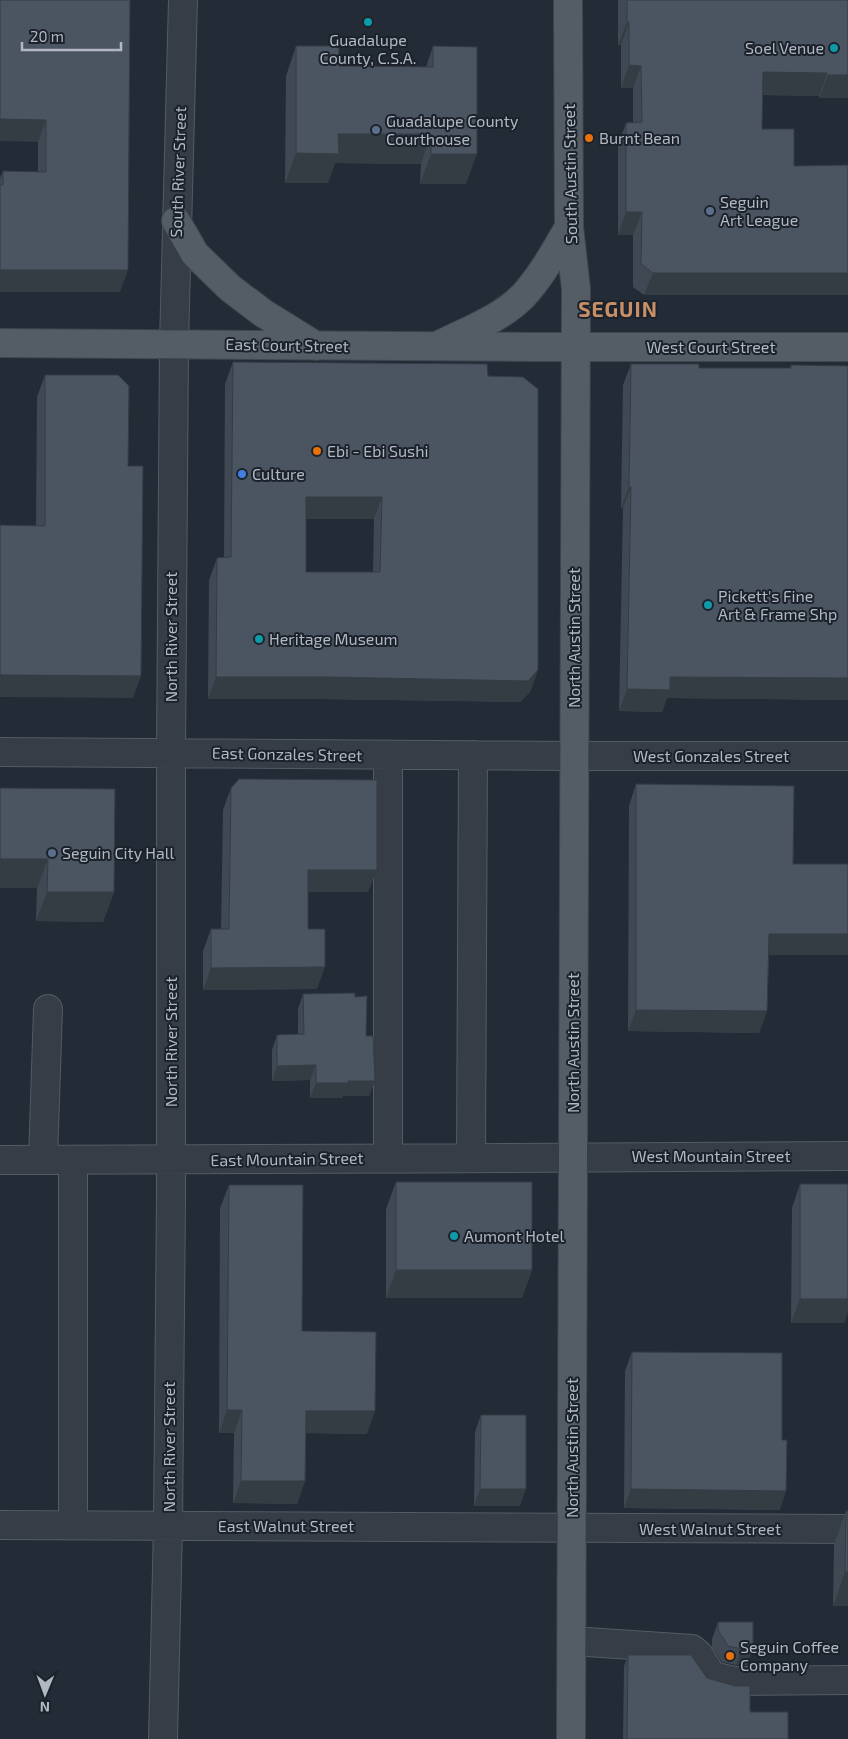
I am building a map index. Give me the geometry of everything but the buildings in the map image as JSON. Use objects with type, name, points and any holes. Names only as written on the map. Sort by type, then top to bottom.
[{"type":"main road","name":"South Austin Street","points":[[568,0],[569,227],[576,289],[575,348]]},
{"type":"main road","points":[[176,221],[195,254],[230,288],[263,313],[316,346]]},
{"type":"main road","points":[[436,346],[492,319],[523,296],[547,264],[569,227]]},
{"type":"main road","name":"East Court Street","points":[[0,343],[575,348]]},
{"type":"main road","name":"West Court Street","points":[[575,348],[848,347]]},
{"type":"main road","name":"North Austin Street","points":[[571,1739],[575,348]]},
{"type":"street","name":"South River Street","points":[[174,344],[183,0]]},
{"type":"street","name":"North River Street","points":[[162,1739],[168,1526],[174,344]]},
{"type":"street","name":"East Gonzales Street","points":[[0,752],[574,756]]},
{"type":"street","points":[[388,755],[388,1158]]},
{"type":"street","points":[[471,1157],[473,756]]},
{"type":"street","name":"West Gonzales Street","points":[[574,756],[848,756]]},
{"type":"street","points":[[43,1160],[48,1009]]},
{"type":"street","name":"East Mountain Street","points":[[0,1160],[573,1156]]},
{"type":"street","name":"West Mountain Street","points":[[573,1156],[848,1156]]},
{"type":"street","points":[[73,1160],[73,1526]]},
{"type":"street","name":"East Walnut Street","points":[[0,1525],[572,1528]]},
{"type":"street","name":"West Walnut Street","points":[[572,1528],[848,1529]]},
{"type":"street","points":[[572,1641],[692,1649],[699,1655],[712,1676],[734,1681],[848,1680]]},
{"type":"place","name":"Guadalupe County, C.S.A.","points":[[368,22]]},
{"type":"place","name":"Soel Venue","points":[[834,48]]},
{"type":"place","name":"Guadalupe County Courthouse","points":[[376,130]]},
{"type":"place","name":"Burnt Bean","points":[[589,138]]},
{"type":"place","name":"Seguin Art League","points":[[710,211]]},
{"type":"place","name":"Ebi - Ebi Sushi","points":[[317,451]]},
{"type":"place","name":"Culture","points":[[242,474]]},
{"type":"place","name":"Pickett's Fine Art & Frame Shp","points":[[708,605]]},
{"type":"place","name":"Heritage Museum","points":[[259,639]]},
{"type":"place","name":"Seguin City Hall","points":[[52,853]]},
{"type":"place","name":"Aumont Hotel","points":[[454,1236]]},
{"type":"place","name":"Seguin Coffee Company","points":[[730,1656]]},
{"type":"district","name":"SEGUIN","points":[[618,310]]}]
